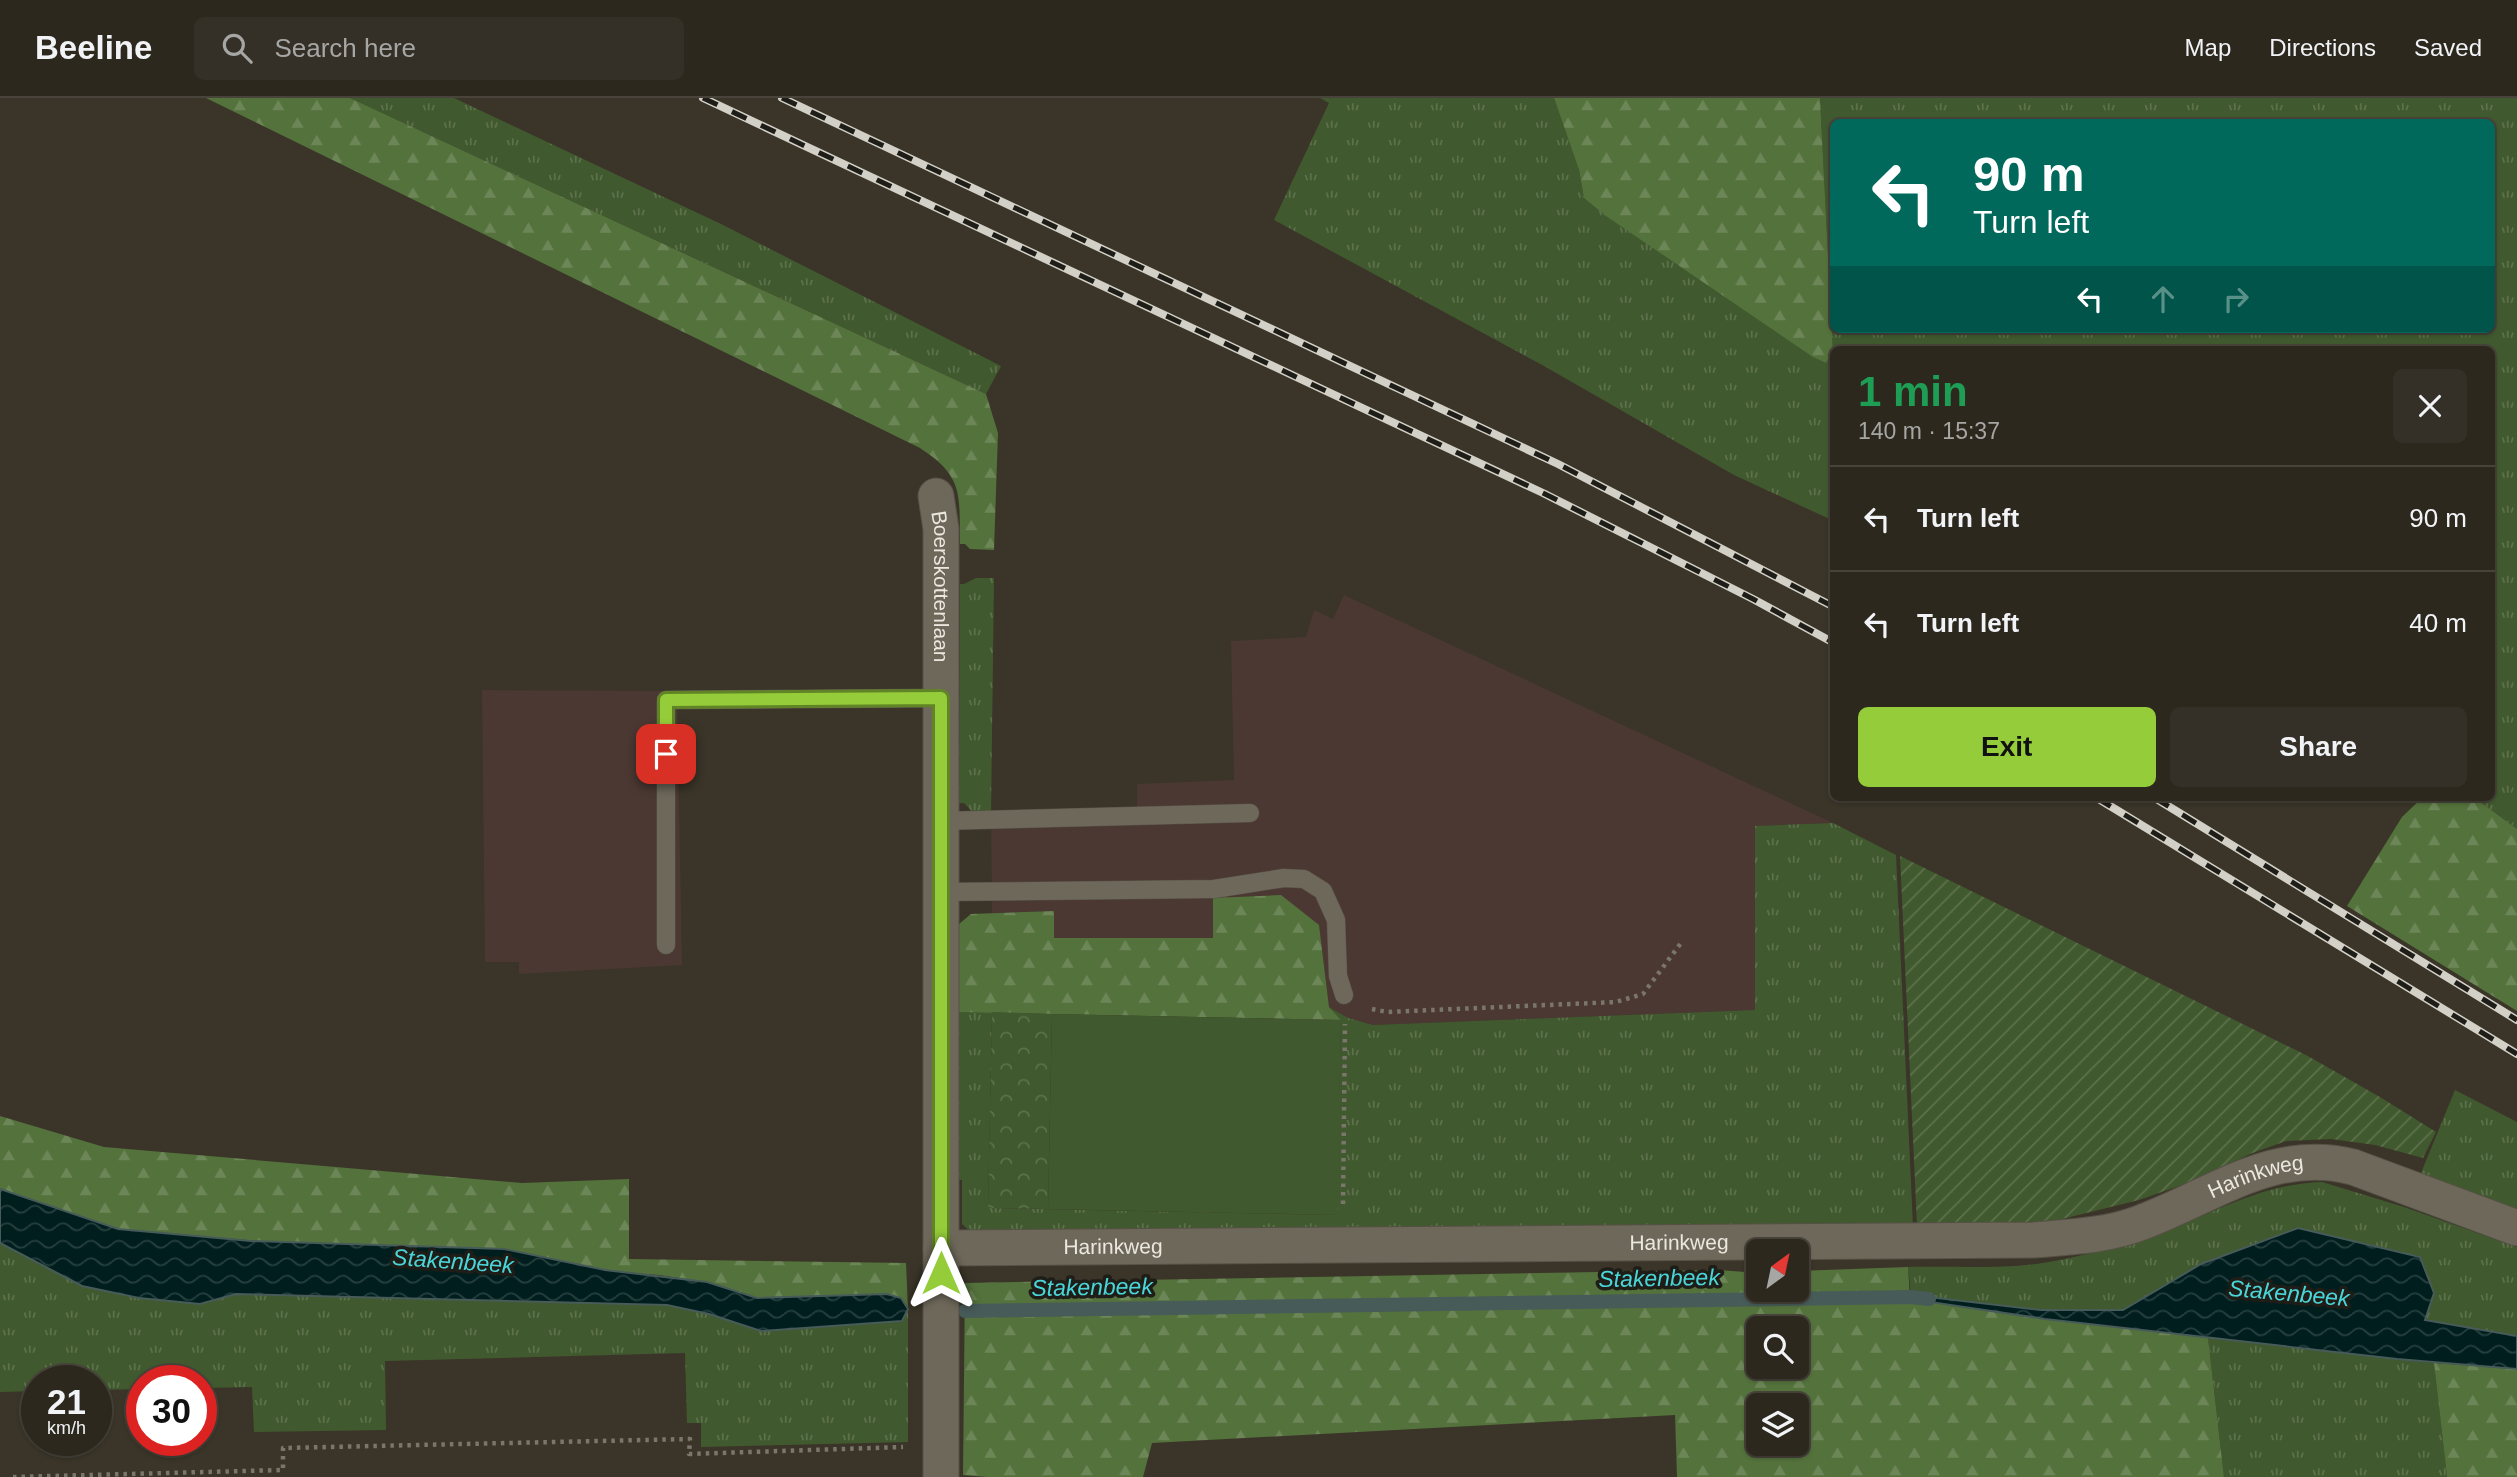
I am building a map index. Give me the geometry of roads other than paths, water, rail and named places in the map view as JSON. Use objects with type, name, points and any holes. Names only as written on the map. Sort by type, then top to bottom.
[{"type":"street","name":"Boerskottenlaan","points":[[936,496],[941,528],[941,1461]]},
{"type":"street","name":"Harinkweg","points":[[941,1248],[2034,1240],[2084,1236],[2139,1224],[2257,1172],[2286,1163],[2306,1161],[2330,1161],[2353,1167],[2517,1228]]},
{"type":"lane","points":[[666,945],[666,700],[941,698]]},
{"type":"lane","points":[[941,821],[1250,813]]},
{"type":"lane","points":[[941,892],[1214,889],[1284,878],[1304,879],[1323,891],[1336,920],[1338,976],[1344,995]]},
{"type":"water","points":[[0,1189],[118,1229],[251,1241],[504,1249],[605,1270],[707,1282],[757,1298],[887,1294],[901,1298],[908,1309],[902,1321],[761,1331],[709,1314],[667,1305],[236,1294],[200,1304],[139,1298],[82,1286],[0,1243]]},
{"type":"water","points":[[2298,1228],[2420,1257],[2434,1293],[2425,1320],[2517,1336],[2517,1369],[2397,1359],[2045,1319],[1910,1299],[1911,1295],[2041,1310],[2123,1310],[2201,1264]]},
{"type":"waterway","name":"Stakenbeek","points":[[965,1311],[1911,1297],[1929,1299]]},
{"type":"railway","points":[[703,98],[1543,493],[1830,641]]},
{"type":"railway","points":[[782,98],[1558,464],[1830,605]]},
{"type":"railway","points":[[2102,801],[2517,1054]]},
{"type":"railway","points":[[2160,801],[2517,1020]]}]
